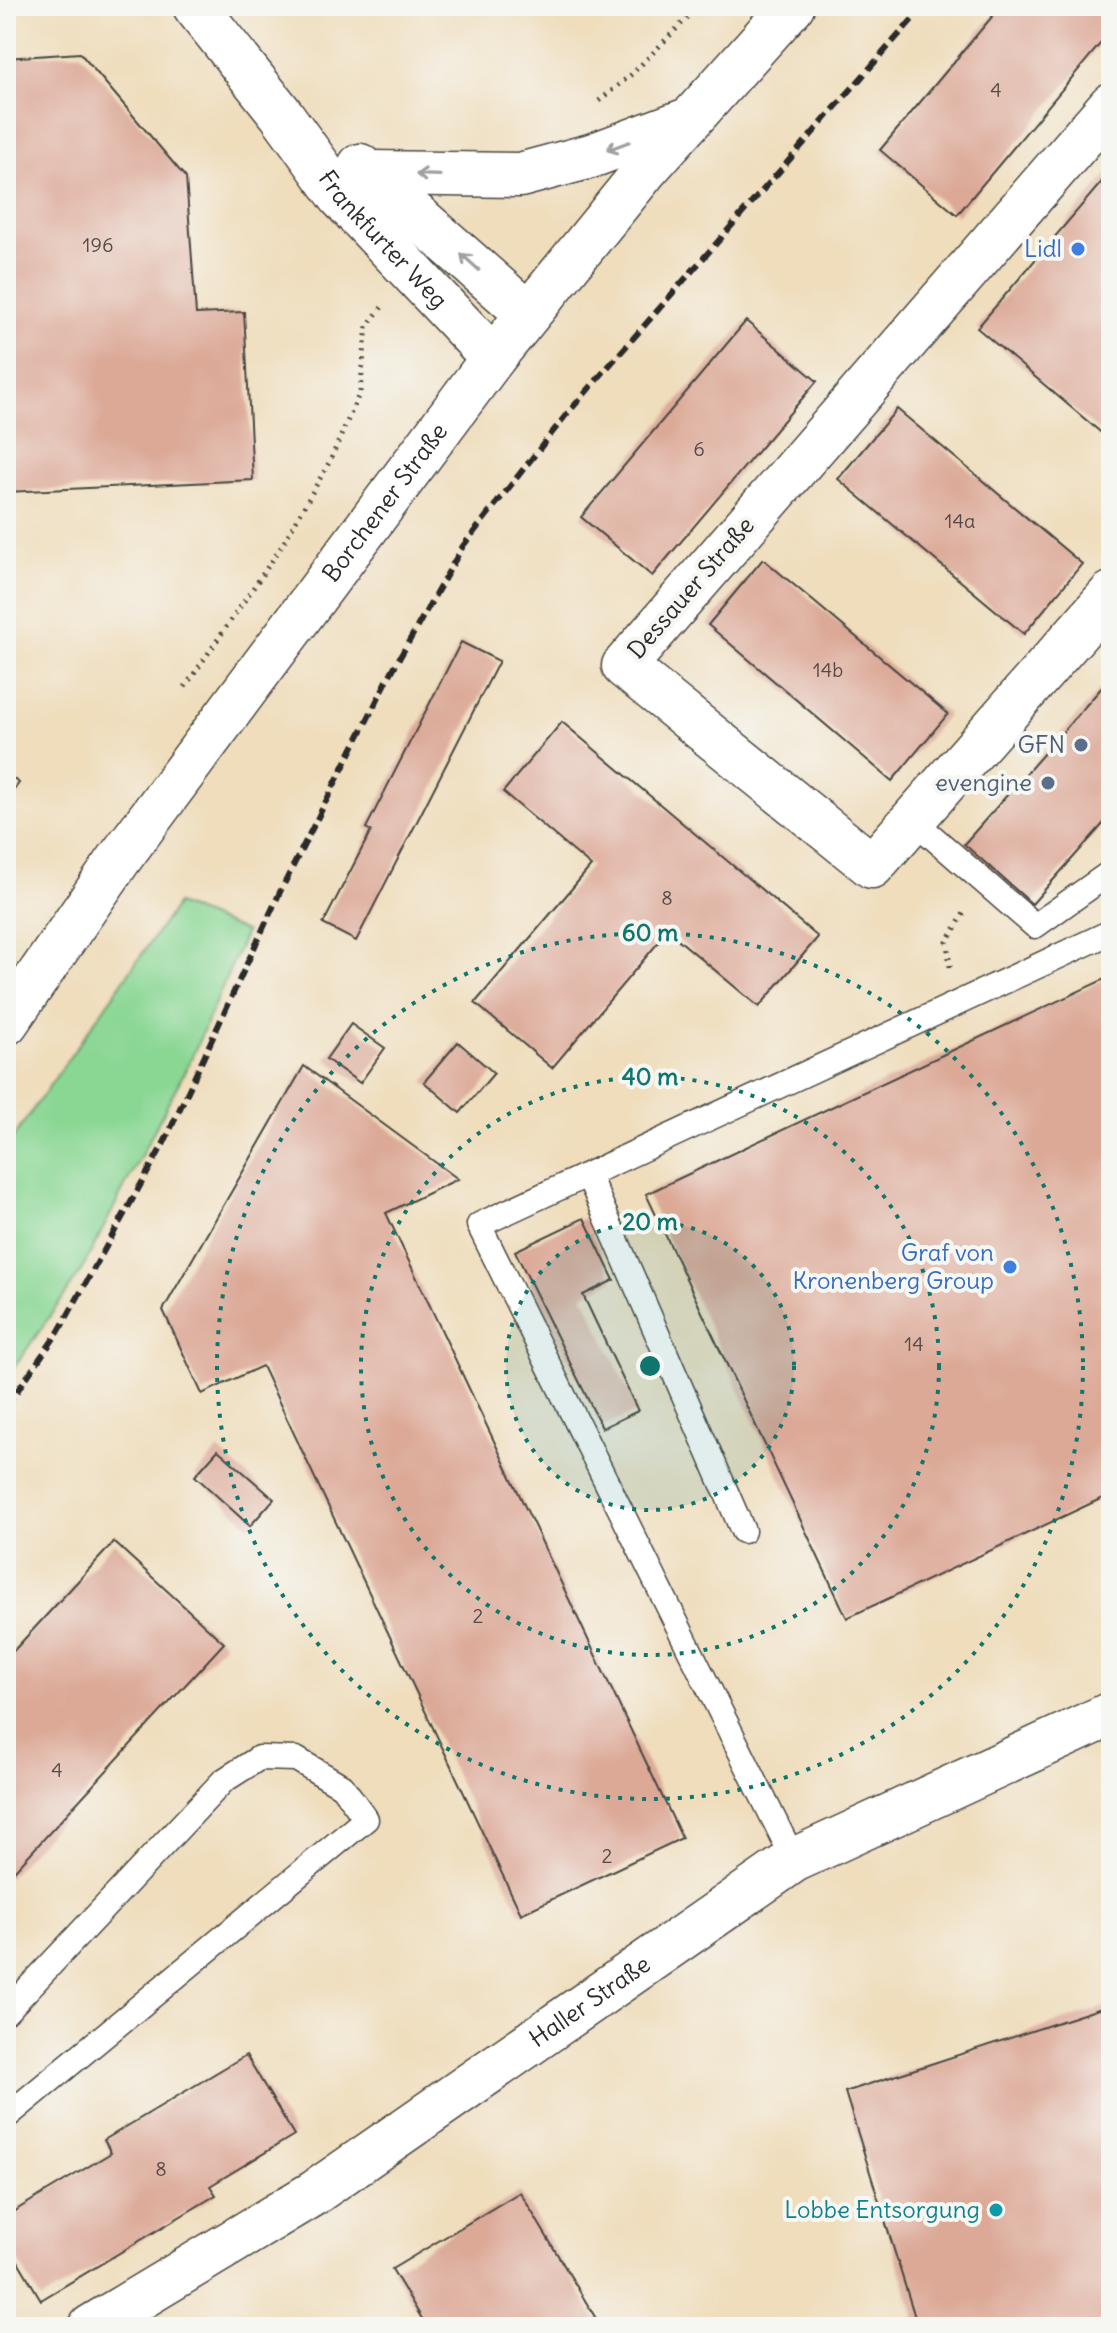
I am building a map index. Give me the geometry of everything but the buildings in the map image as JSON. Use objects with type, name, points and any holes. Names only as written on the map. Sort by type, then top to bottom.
[{"type":"street","name":"Frankfurter Weg","points":[[195,6],[281,114],[341,197],[493,358]]},
{"type":"street","name":"Borchener Straße","points":[[6,1023],[120,858],[493,358],[691,118],[792,6]]},
{"type":"street","name":"Dessauer Straße","points":[[1111,105],[624,666],[872,866],[1111,594]]},
{"type":"street","name":"Frankfurter Weg","points":[[281,114],[370,173],[528,314]]},
{"type":"street","points":[[370,173],[520,175],[591,156],[691,118]]},
{"type":"street","name":"Haller Straße","points":[[91,2327],[314,2193],[794,1860],[1111,1714]]},
{"type":"lane","points":[[913,820],[1035,926],[1111,872]]},
{"type":"lane","points":[[794,1860],[479,1225],[1111,932]]},
{"type":"lane","points":[[588,1175],[743,1531]]},
{"type":"lane","points":[[6,2012],[223,1781],[259,1758],[296,1759],[342,1786],[366,1819],[6,2117]]},
{"type":"path","points":[[183,689],[280,549],[330,461],[360,392],[367,326],[411,272]]},
{"type":"path","points":[[949,963],[947,942],[966,909]]},
{"type":"green space","points":[[177,904],[246,932],[190,1061],[80,1273],[6,1379],[6,1148]]},
{"type":"railway","points":[[6,1407],[59,1331],[164,1143],[280,892],[391,673],[463,546],[566,415],[924,6]]},
{"type":"place","name":"Lidl","points":[[1078,249]]},
{"type":"place","name":"GFN","points":[[1081,745]]},
{"type":"place","name":"evengine","points":[[1048,783]]},
{"type":"place","name":"Graf von Kronenberg Group","points":[[1010,1267]]},
{"type":"place","name":"Lobbe Entsorgung","points":[[996,2210]]}]
